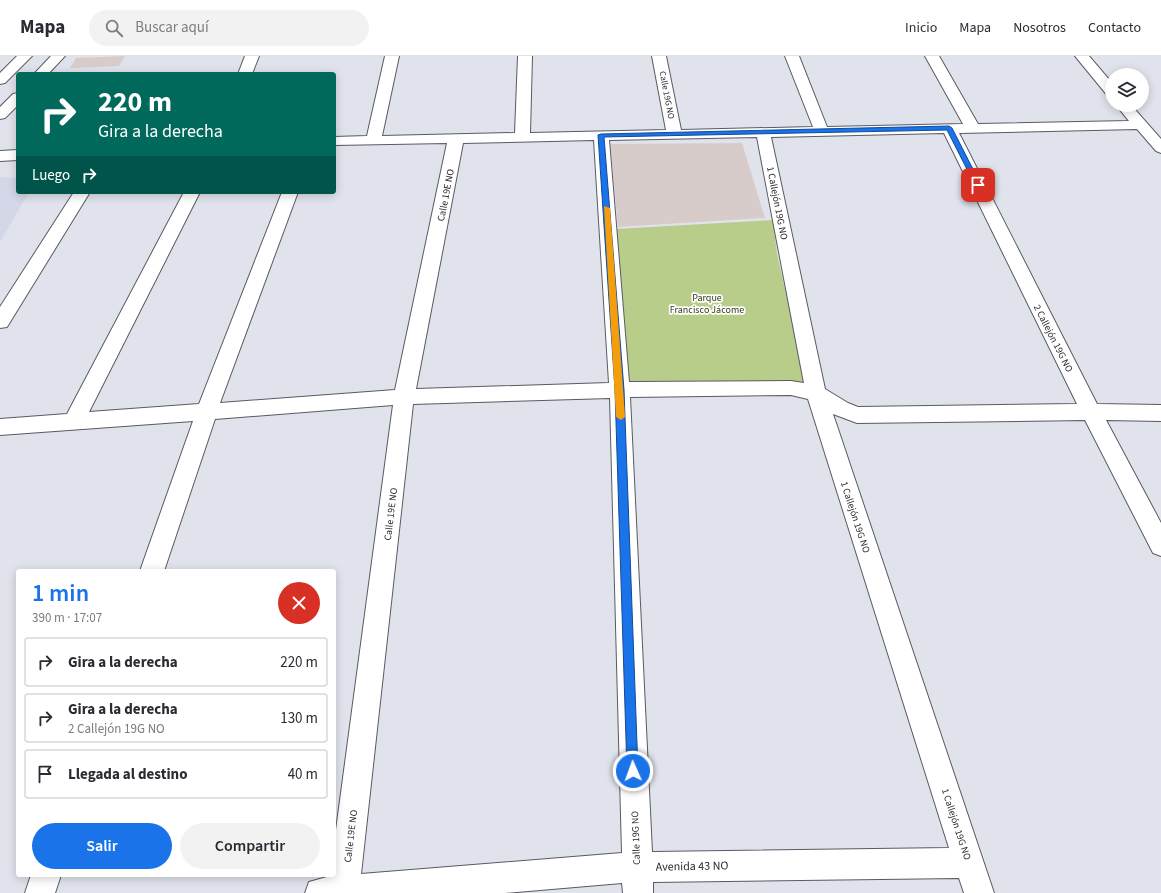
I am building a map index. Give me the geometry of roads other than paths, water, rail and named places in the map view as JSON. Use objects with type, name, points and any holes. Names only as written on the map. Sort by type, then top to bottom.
[{"type":"street","points":[[0,80],[25,56]]},
{"type":"street","points":[[43,72],[58,56]]},
{"type":"street","points":[[246,72],[252,56]]},
{"type":"street","points":[[374,140],[392,56]]},
{"type":"street","points":[[522,137],[525,56]]},
{"type":"street","name":"Calle 19G NO","points":[[659,56],[674,134]]},
{"type":"street","points":[[792,56],[821,130]]},
{"type":"street","points":[[932,56],[974,128]]},
{"type":"street","points":[[1082,56],[1105,84]]},
{"type":"street","points":[[0,115],[16,99]]},
{"type":"street","points":[[1129,112],[1161,148]]},
{"type":"street","points":[[336,141],[821,130],[1139,125]]},
{"type":"street","name":"2 Callejón 19G NO","points":[[949,128],[1091,412],[1161,546]]},
{"type":"street","name":"1 Callejón 19G NO","points":[[764,132],[816,393],[979,893]]},
{"type":"street","name":"Calle 19G NO","points":[[601,135],[620,390],[637,880]]},
{"type":"street","name":"Calle 19E NO","points":[[335,892],[404,397],[456,138]]},
{"type":"street","points":[[0,156],[16,155]]},
{"type":"street","points":[[0,322],[81,194]]},
{"type":"street","points":[[74,421],[191,194]]},
{"type":"street","points":[[153,569],[207,411],[289,194]]},
{"type":"street","points":[[0,426],[404,397],[620,390],[791,388],[816,393],[841,409],[857,415],[1091,412],[1161,413]]},
{"type":"street","name":"Avenida 43 NO","points":[[335,892],[637,880],[970,863]]},
{"type":"street","points":[[40,893],[45,877]]},
{"type":"park label","name":"Parque Francisco Jácome","points":[[707,302]]}]
